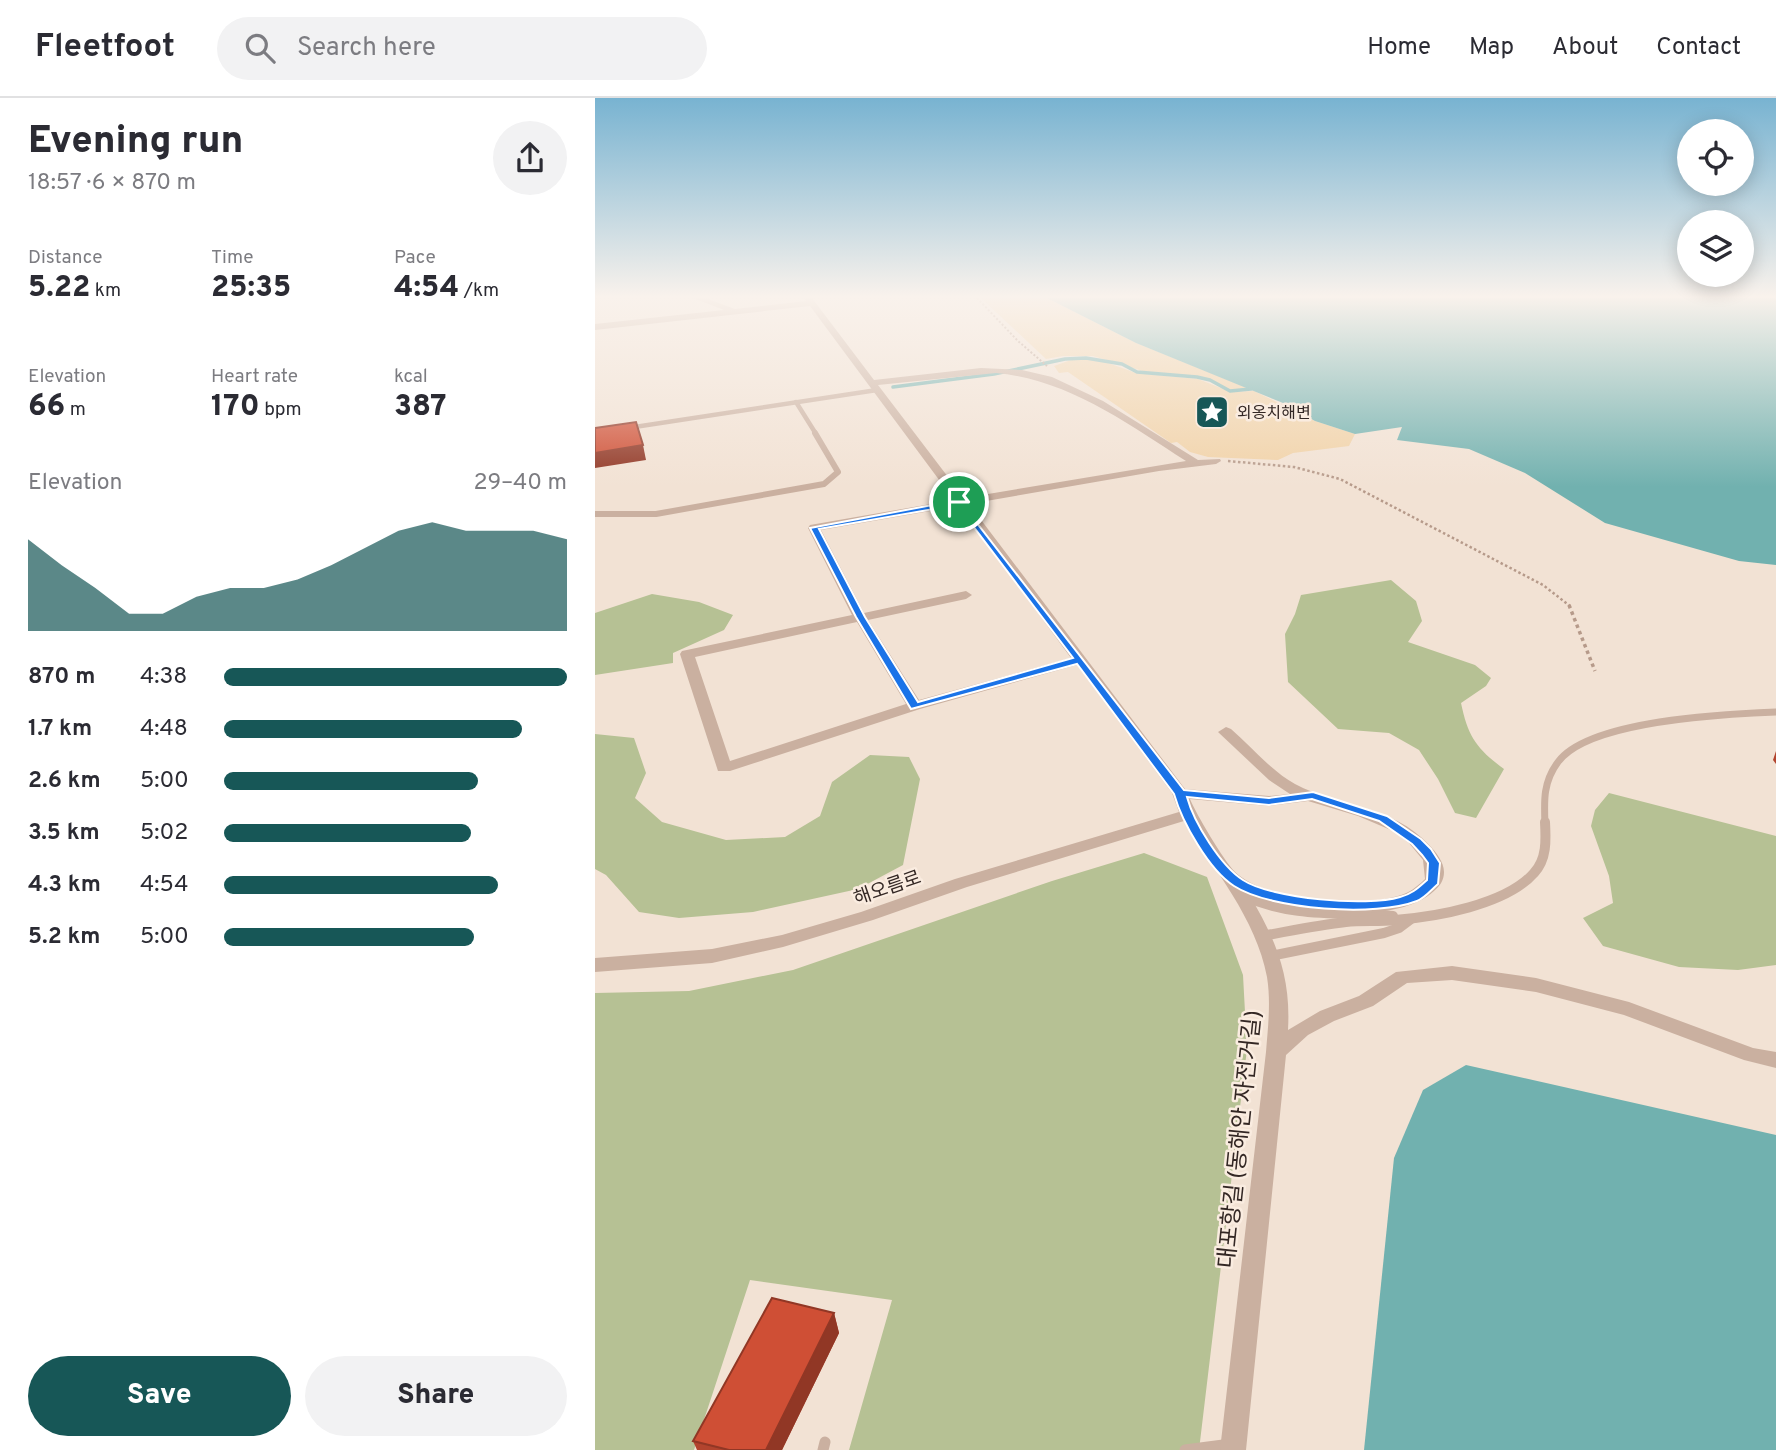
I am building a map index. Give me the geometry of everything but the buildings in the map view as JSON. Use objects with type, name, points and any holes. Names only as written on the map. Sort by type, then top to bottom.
[{"type":"street","points":[[856,361],[1180,793],[1269,801],[1313,796]]},
{"type":"street","points":[[875,387],[997,370],[1040,378],[1079,391],[1194,462]]},
{"type":"street","points":[[915,706],[860,617],[814,528],[1194,462],[1216,461]]},
{"type":"street","points":[[966,595],[687,654],[724,768],[915,706],[1080,660]]},
{"type":"street","points":[[1226,732],[1289,787],[1383,818],[1409,835],[1427,852],[1434,863],[1433,881],[1416,896],[1384,905],[1327,905],[1277,898],[1230,881]]},
{"type":"street","name":"대포항길 (동해안 자전거길)","points":[[1180,793],[1186,815],[1230,881],[1266,946],[1275,967],[1280,1008],[1233,1447]]},
{"type":"street","name":"해오름로","points":[[595,965],[712,956],[783,941],[867,916],[961,883],[1186,815]]},
{"type":"street","points":[[1276,1052],[1301,1030],[1327,1016],[1366,1001],[1403,977],[1452,973],[1536,985],[1629,1009],[1751,1055],[1776,1060]]},
{"type":"lane","points":[[622,428],[796,402],[875,387]]},
{"type":"lane","points":[[595,514],[656,514],[824,484],[838,472],[836,466],[796,402]]},
{"type":"lane","points":[[1266,946],[1349,922],[1413,917],[1500,896],[1526,882],[1543,864],[1546,846],[1543,796],[1547,776],[1558,761],[1578,747],[1645,725],[1694,716],[1776,712]]},
{"type":"lane","points":[[1230,881],[1251,900],[1283,909],[1413,917]]},
{"type":"lane","points":[[1266,946],[1384,933],[1399,928],[1413,917]]},
{"type":"lane","points":[[1185,1450],[1233,1447]]},
{"type":"path","points":[[1043,361],[1052,370]]},
{"type":"path","points":[[1216,461],[1293,464],[1327,473],[1481,551],[1565,600],[1576,619],[1595,671]]},
{"type":"green space","points":[[1391,580],[1416,601],[1422,621],[1408,642],[1475,665],[1491,678],[1486,686],[1461,703],[1475,741],[1504,769],[1476,818],[1455,813],[1438,779],[1419,750],[1389,733],[1338,729],[1288,682],[1285,634],[1301,595]]},
{"type":"green space","points":[[652,594],[699,602],[733,615],[724,630],[673,653],[673,663],[595,675],[595,613]]},
{"type":"green space","points":[[595,734],[634,738],[646,773],[635,798],[662,822],[726,840],[785,837],[820,816],[832,782],[870,755],[909,757],[920,779],[903,865],[858,889],[753,912],[679,918],[639,912],[606,875],[595,869]]},
{"type":"green space","points":[[1609,793],[1776,836],[1776,965],[1738,970],[1679,967],[1603,946],[1583,918],[1613,903],[1609,876],[1591,826],[1595,810]]},
{"type":"green space","points":[[1144,853],[1207,877],[1243,975],[1247,1049],[1199,1450],[849,1450],[892,1300],[750,1280],[694,1450],[595,1450],[595,993],[689,991],[793,970],[1052,881]]},
{"type":"sand","name":"외옹치해변","points":[[1068,361],[1103,361],[1136,373],[1198,379],[1231,392],[1254,391],[1315,421],[1355,434],[1349,446],[1293,453],[1278,460],[1208,457],[1190,452],[1177,442],[1171,443],[1068,372],[1059,373],[1054,366]]},
{"type":"sand","points":[[1110,361],[1181,361],[1248,388],[1231,390],[1207,378],[1149,373]]},
{"type":"water","points":[[1180,361],[1776,361],[1776,565],[1739,561],[1605,523],[1525,473],[1469,449],[1397,440],[1402,427],[1355,434],[1315,421],[1283,403]]},
{"type":"water","points":[[1466,1065],[1776,1135],[1776,1450],[1364,1450],[1394,1158],[1423,1090]]},
{"type":"waterway","points":[[893,387],[994,374],[1055,361]]},
{"type":"waterway","points":[[1105,361],[1122,364],[1137,372],[1210,380],[1230,391],[1251,389]]},
{"type":"place","name":"외옹치해변","points":[[1212,412]]},
{"type":"route","points":[[959,502],[814,528],[860,617],[915,706],[1080,660],[1130,726],[1180,793],[1269,801],[1313,796],[1383,818],[1417,841],[1427,852],[1434,863],[1433,881],[1416,896],[1402,902],[1344,906],[1267,896],[1240,885],[1226,874],[1186,815],[1180,793],[1080,660],[959,502]]}]
